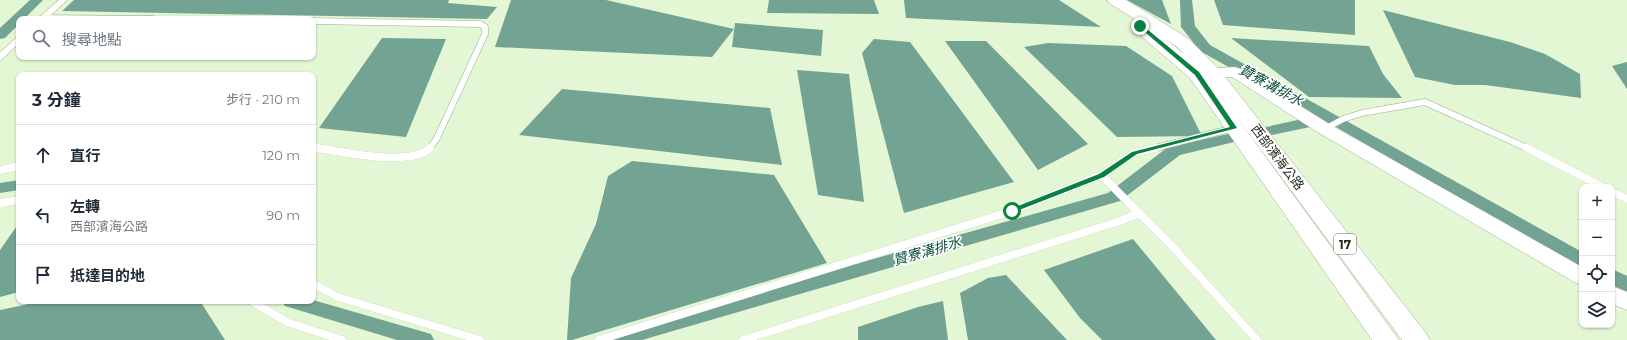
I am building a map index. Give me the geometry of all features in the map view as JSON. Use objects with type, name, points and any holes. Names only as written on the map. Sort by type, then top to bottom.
[{"type":"main road","name":"西部濱海公路","points":[[1102,0],[1205,73],[1234,128],[1386,340]]},
{"type":"main road","name":"西部濱海公路","points":[[1115,0],[1183,43],[1205,73],[1417,340]]},
{"type":"street","points":[[1205,73],[1235,72],[1296,112],[1328,127],[1579,274]]},
{"type":"street","points":[[1615,296],[1627,302]]},
{"type":"lane","points":[[45,16],[63,0]]},
{"type":"lane","points":[[316,21],[480,24],[485,27],[485,34],[440,131],[430,149],[418,155],[397,157],[316,147]]},
{"type":"lane","points":[[0,57],[16,42]]},
{"type":"lane","points":[[1328,127],[1343,119],[1362,113],[1425,102],[1534,151],[1597,184]]},
{"type":"lane","points":[[599,340],[1012,211],[1101,176],[1134,153],[1234,128]]},
{"type":"lane","points":[[0,170],[16,167]]},
{"type":"lane","points":[[1101,176],[1172,246],[1257,340]]},
{"type":"lane","points":[[1615,193],[1627,199]]},
{"type":"lane","points":[[0,203],[16,200]]},
{"type":"lane","points":[[743,340],[1120,222],[1139,214]]},
{"type":"lane","points":[[316,286],[338,297],[480,340]]},
{"type":"lane","points":[[257,304],[286,322],[342,340]]},
{"type":"shaded area","points":[[74,0],[449,0],[448,3],[497,7],[487,19],[62,11]]},
{"type":"shaded area","points":[[511,0],[606,0],[734,29],[712,57],[495,47]]},
{"type":"shaded area","points":[[769,0],[874,0],[879,14],[767,13]]},
{"type":"shaded area","points":[[904,0],[1059,0],[1101,27],[906,18]]},
{"type":"shaded area","points":[[1127,0],[1162,0],[1171,24]]},
{"type":"shaded area","points":[[1214,0],[1355,0],[1355,35],[1223,25]]},
{"type":"shaded area","points":[[1383,10],[1510,42],[1545,54],[1580,74],[1581,98],[1485,85],[1455,85],[1415,77]]},
{"type":"shaded area","points":[[735,23],[823,30],[821,56],[732,47]]},
{"type":"shaded area","points":[[382,38],[446,39],[406,137],[319,128]]},
{"type":"shaded area","points":[[1231,38],[1369,46],[1383,74],[1402,98],[1309,97]]},
{"type":"shaded area","points":[[874,39],[910,42],[1014,182],[904,213],[862,53]]},
{"type":"shaded area","points":[[945,41],[986,41],[1088,144],[1038,170]]},
{"type":"shaded area","points":[[1048,43],[1126,46],[1172,76],[1202,136],[1117,137],[1024,47]]},
{"type":"shaded area","points":[[1627,62],[1627,89],[1612,66]]},
{"type":"shaded area","points":[[797,70],[849,74],[864,202],[818,195]]},
{"type":"shaded area","points":[[562,89],[770,108],[782,165],[519,135]]},
{"type":"shaded area","points":[[632,161],[774,175],[827,263],[572,340],[567,340],[571,278],[596,224],[608,176]]},
{"type":"shaded area","points":[[16,227],[16,293],[0,297],[0,250]]},
{"type":"shaded area","points":[[1133,239],[1216,340],[1102,340],[1080,318],[1044,270]]},
{"type":"shaded area","points":[[1006,275],[1067,340],[968,340],[960,293],[988,278]]},
{"type":"shaded area","points":[[943,301],[948,340],[858,340],[858,327],[918,307]]},
{"type":"shaded area","points":[[29,304],[202,304],[225,340],[0,340],[0,310]]},
{"type":"waterway","name":"贊寮溝排水","points":[[20,16],[37,0]]},
{"type":"waterway","name":"贊寮溝排水","points":[[1186,0],[1188,27],[1205,48],[1331,118]]},
{"type":"waterway","name":"贊寮溝排水","points":[[0,35],[16,20]]},
{"type":"waterway","name":"贊寮溝排水","points":[[1272,130],[1331,118]]},
{"type":"waterway","points":[[1331,118],[1579,258]]},
{"type":"waterway","name":"贊寮溝排水","points":[[614,340],[1114,197],[1174,151],[1228,139]]},
{"type":"waterway","name":"贊寮溝排水","points":[[0,188],[16,185]]},
{"type":"waterway","points":[[1615,278],[1627,285]]},
{"type":"waterway","name":"贊寮溝排水","points":[[302,304],[423,340]]},
{"type":"route","points":[[1012,211],[1101,176],[1134,153],[1234,128],[1197,74],[1140,26]]}]
